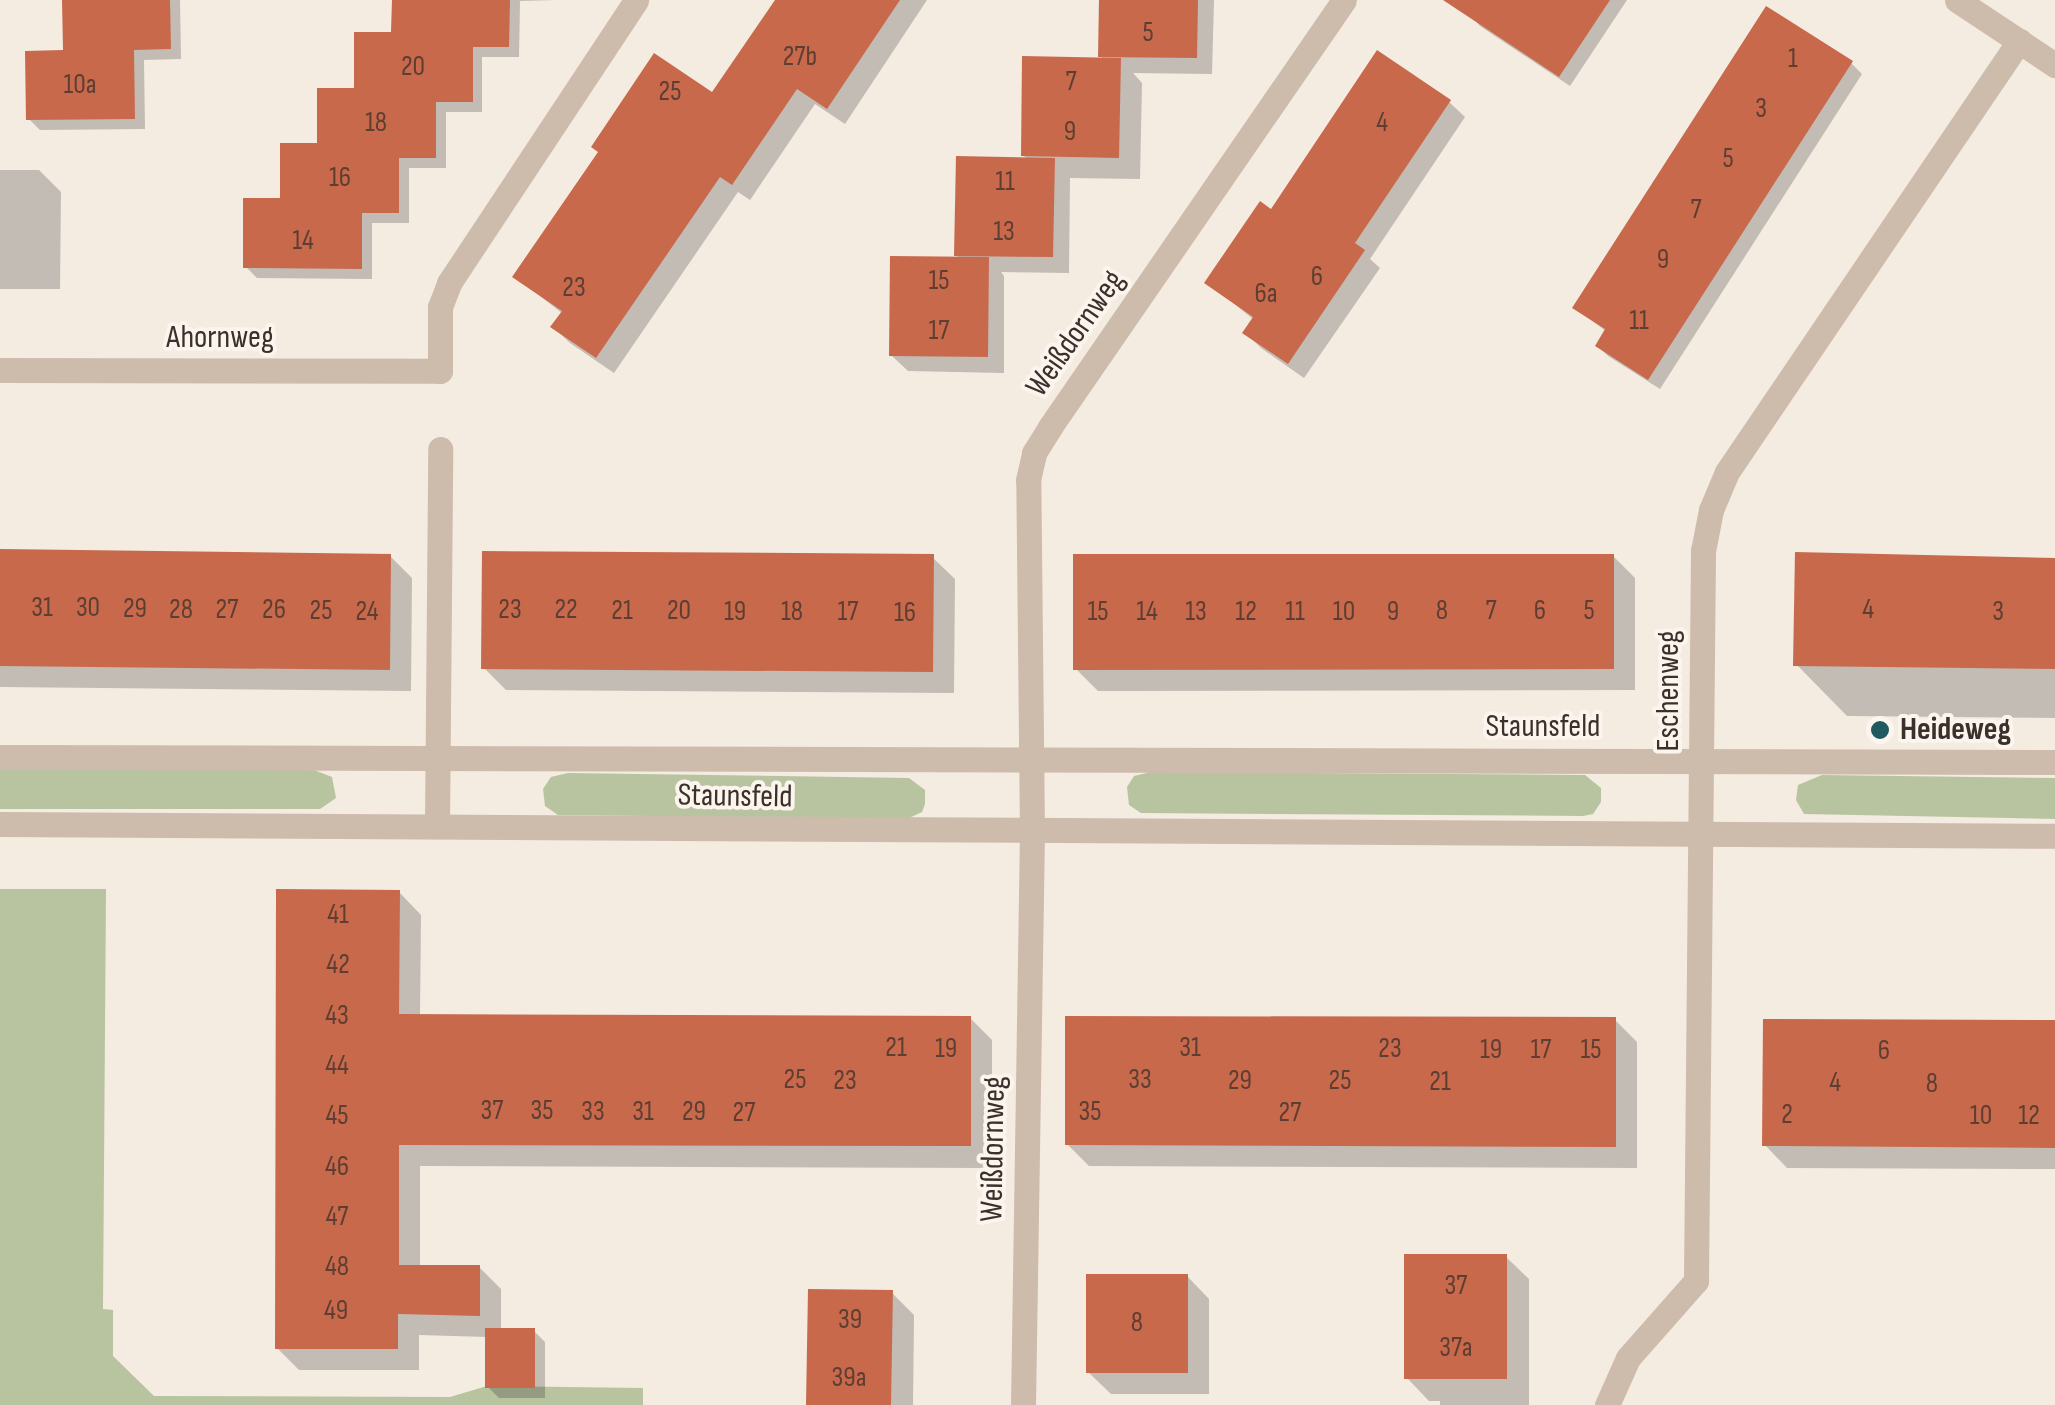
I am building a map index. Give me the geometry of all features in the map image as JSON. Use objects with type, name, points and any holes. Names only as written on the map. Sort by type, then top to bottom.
[{"type":"street","name":"Ahornweg","points":[[0,370],[440,383],[440,308],[449,283],[636,0]]},
{"type":"street","name":"Weißdornweg","points":[[1030,757],[1028,480],[1034,453],[1344,0]]},
{"type":"street","points":[[1957,0],[2055,65]]},
{"type":"street","name":"Eschenweg","points":[[1607,1405],[1628,1358],[1696,1281],[1703,551],[1711,510],[1726,472],[2019,40]]},
{"type":"street","points":[[437,826],[440,449]]},
{"type":"street","name":"Staunsfeld","points":[[0,757],[438,755],[2055,762]]},
{"type":"street","points":[[1030,757],[1032,834]]},
{"type":"street","name":"Staunsfeld","points":[[0,824],[1032,834],[2055,836]]},
{"type":"street","name":"Weißdornweg","points":[[1023,1405],[1032,834]]},
{"type":"green space","points":[[0,769],[314,770],[332,777],[336,798],[320,809],[0,809]]},
{"type":"green space","points":[[1151,772],[1585,775],[1601,788],[1601,802],[1593,814],[1583,816],[1141,813],[1129,805],[1127,787],[1134,776]]},
{"type":"green space","points":[[568,773],[909,778],[925,790],[925,804],[922,812],[907,819],[558,815],[545,806],[543,789],[551,777]]},
{"type":"green space","points":[[1822,775],[2055,778],[2055,819],[1804,814],[1796,800],[1798,785]]},
{"type":"green space","points":[[0,889],[106,889],[103,1309],[113,1310],[113,1356],[154,1396],[450,1397],[487,1386],[643,1388],[643,1405],[0,1405]]},
{"type":"building","points":[[62,0],[170,0],[171,49],[134,50],[135,119],[26,120],[25,51],[63,50]]},
{"type":"building","points":[[392,0],[510,0],[509,47],[473,47],[473,102],[436,102],[436,158],[399,158],[399,213],[362,213],[362,269],[243,268],[243,198],[280,198],[280,143],[317,143],[317,88],[354,88],[354,32],[391,32]]},
{"type":"building","points":[[775,0],[900,0],[827,109],[797,89],[732,185],[720,177],[596,358],[550,327],[562,311],[512,277],[598,152],[591,147],[654,53],[712,92]]},
{"type":"building","points":[[1099,0],[1198,0],[1197,58],[1098,57]]},
{"type":"building","points":[[1443,0],[1610,0],[1559,77]]},
{"type":"building","points":[[1766,6],[1853,61],[1648,380],[1595,346],[1605,329],[1572,308]]},
{"type":"building","points":[[1377,50],[1451,100],[1355,243],[1365,250],[1288,364],[1242,333],[1253,317],[1204,283],[1260,201],[1271,209]]},
{"type":"building","points":[[1022,56],[1121,58],[1119,158],[1021,156]]},
{"type":"building","points":[[956,156],[1055,158],[1053,257],[954,256]]},
{"type":"building","points":[[890,256],[989,257],[988,357],[889,356]]},
{"type":"building","points":[[0,549],[391,554],[390,670],[0,666]]},
{"type":"building","points":[[482,551],[934,554],[933,672],[481,669]]},
{"type":"building","points":[[1795,552],[2055,558],[2055,669],[1793,666]]},
{"type":"building","points":[[1073,554],[1614,554],[1614,669],[1073,670]]},
{"type":"building","points":[[276,889],[400,890],[399,1014],[971,1016],[971,1146],[399,1145],[399,1265],[480,1265],[480,1316],[398,1314],[398,1349],[275,1349]]},
{"type":"building","points":[[1065,1016],[1616,1017],[1616,1147],[1065,1145]]},
{"type":"building","points":[[1763,1019],[2055,1020],[2055,1148],[1762,1146]]},
{"type":"building","points":[[1404,1254],[1507,1254],[1507,1379],[1404,1379]]},
{"type":"building","points":[[1086,1274],[1188,1274],[1188,1373],[1086,1373]]},
{"type":"building","points":[[808,1289],[893,1290],[891,1405],[806,1405]]},
{"type":"building","points":[[485,1328],[535,1328],[535,1388],[485,1388]]},
{"type":"place","name":"Heideweg","points":[[1880,730]]}]
